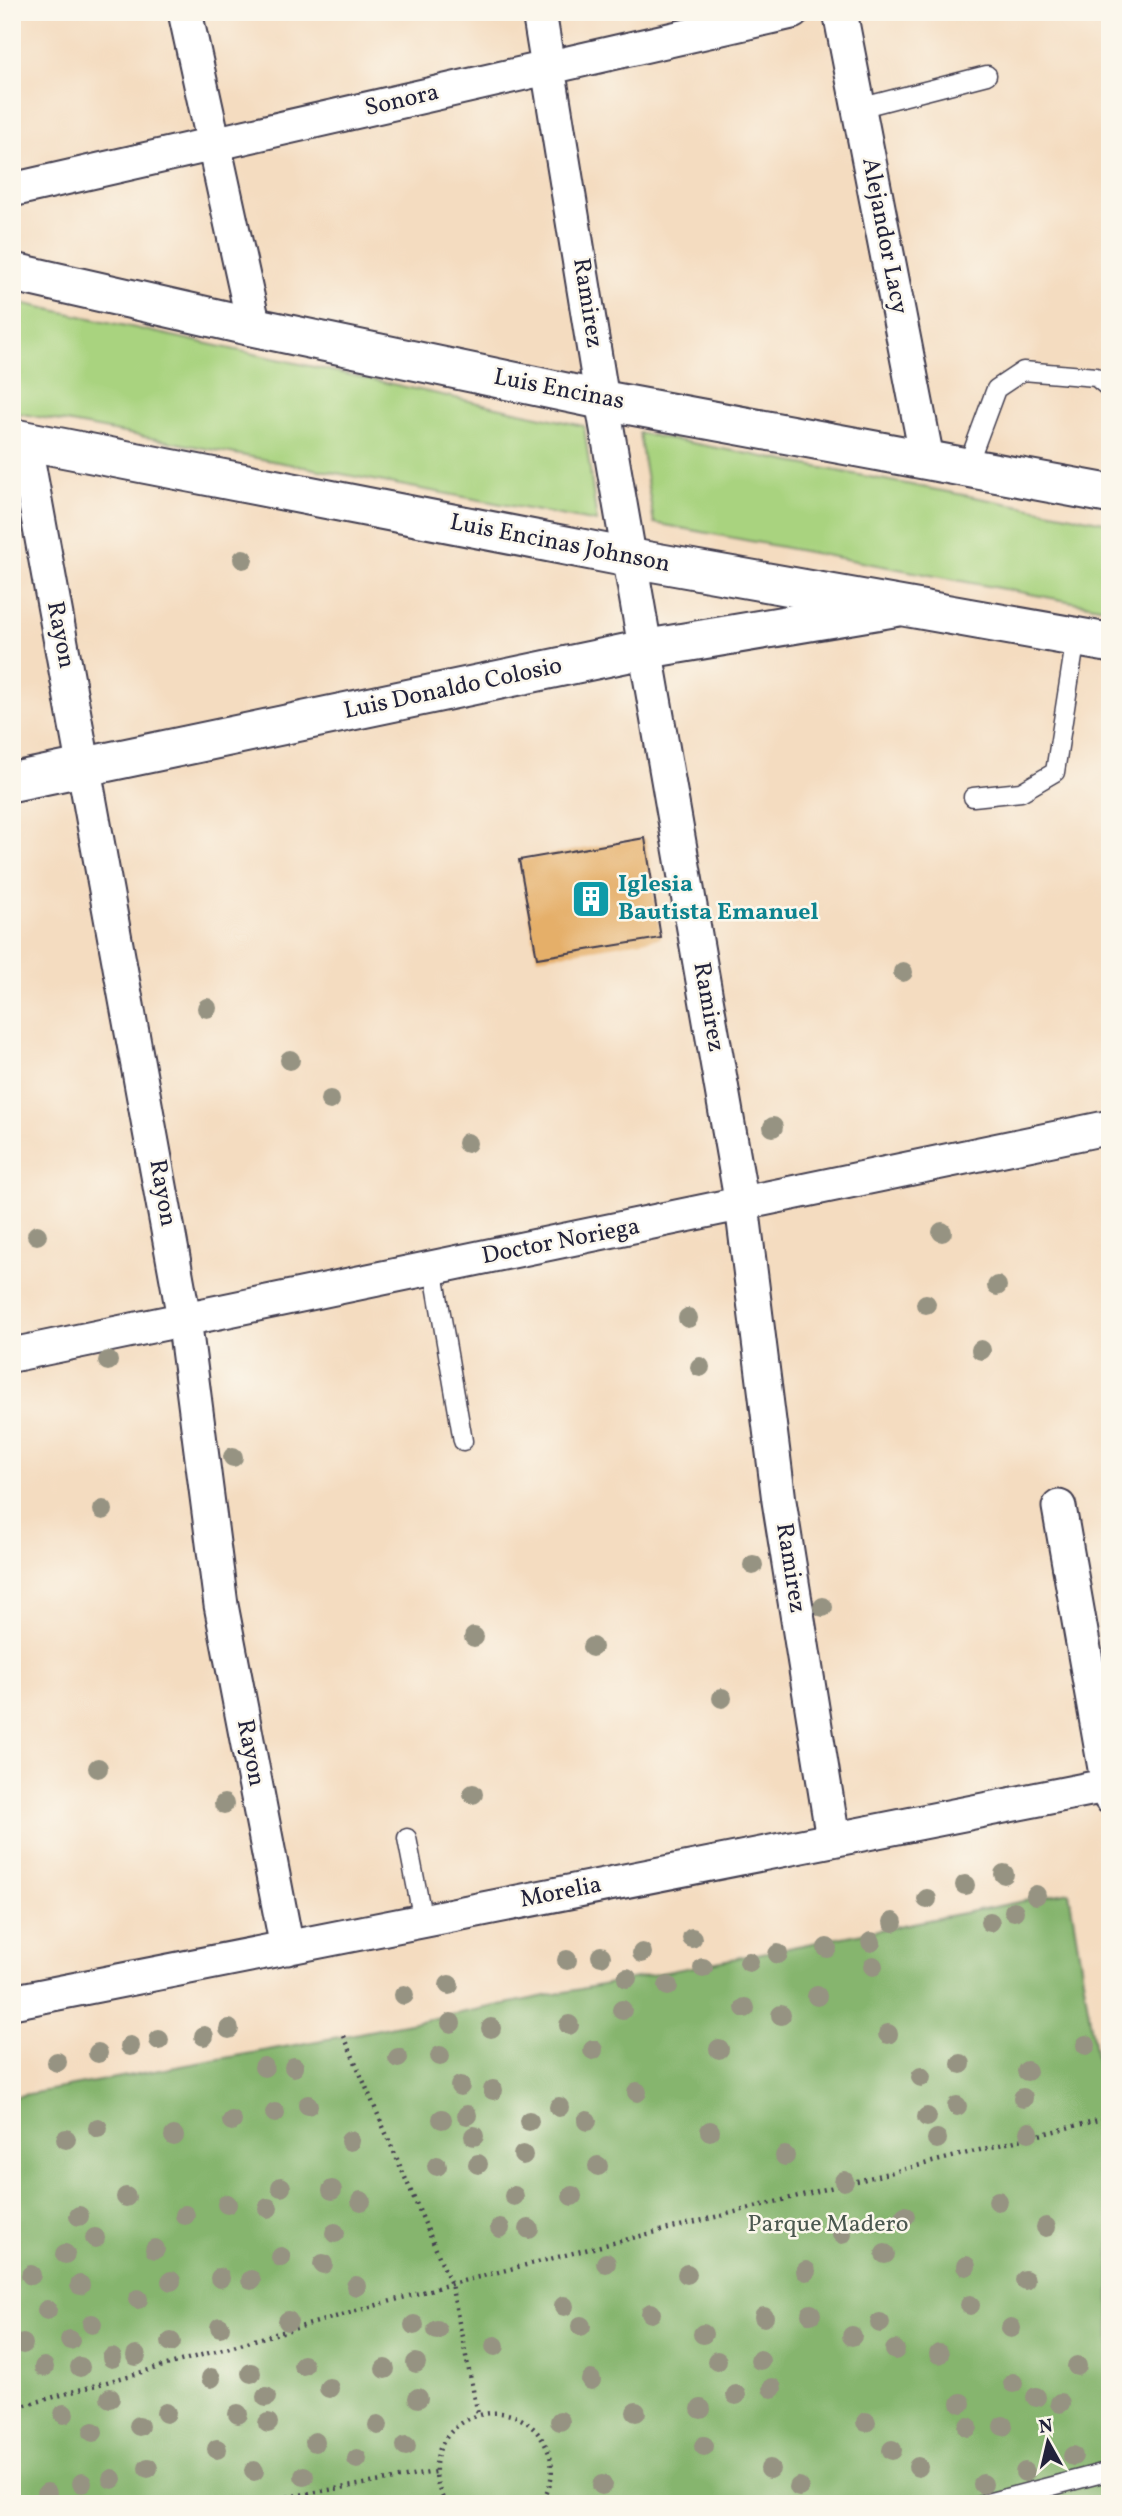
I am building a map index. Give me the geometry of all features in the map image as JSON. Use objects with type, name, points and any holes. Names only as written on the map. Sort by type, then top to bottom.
[{"type":"main road","name":"Luis Encinas","points":[[12,272],[254,327],[602,400],[1110,494]]},
{"type":"main road","name":"Luis Encinas Johnson","points":[[18,439],[630,558],[1093,640]]},
{"type":"main road","name":"Luis Donaldo Colosio","points":[[12,782],[646,649],[896,607]]},
{"type":"street","points":[[185,12],[254,327]]},
{"type":"street","name":"Ramirez","points":[[539,12],[602,400],[741,1205],[779,1501],[833,1839]]},
{"type":"street","name":"Sonora","points":[[12,190],[792,12]]},
{"type":"street","name":"Alejandor Lacy","points":[[840,12],[928,459]]},
{"type":"street","name":"Rayon","points":[[18,439],[85,767],[184,1318],[221,1605],[287,1948]]},
{"type":"street","name":"Doctor Noriega","points":[[12,1355],[1110,1127]]},
{"type":"street","points":[[1059,1507],[1109,1789]]},
{"type":"street","name":"Morelia","points":[[12,2002],[833,1839],[1109,1789]]},
{"type":"lane","points":[[859,108],[987,75]]},
{"type":"lane","points":[[967,467],[996,388],[1023,371],[1096,377],[1110,389]]},
{"type":"lane","points":[[973,797],[1021,792],[1055,772],[1093,640]]},
{"type":"lane","points":[[433,1268],[463,1441]]},
{"type":"lane","points":[[407,1838],[423,1921]]},
{"type":"lane","points":[[983,2504],[1110,2471]]},
{"type":"path","points":[[344,2036],[451,2284],[478,2414]]},
{"type":"path","points":[[12,2409],[451,2284],[1106,2118]]},
{"type":"path","points":[[446,2504],[439,2491],[435,2472],[438,2453],[446,2436],[460,2422],[478,2414],[497,2412],[516,2416],[532,2427],[544,2441],[551,2459],[552,2478],[540,2504]]},
{"type":"path","points":[[246,2504],[435,2472]]},
{"type":"green space","points":[[12,301],[584,426],[597,522],[12,412]]},
{"type":"green space","points":[[639,433],[1110,523],[1110,609],[654,523]]},
{"type":"green space","name":"Parque Madero","points":[[1069,1892],[1110,2142],[1110,2504],[12,2504],[12,2097],[344,2036]]},
{"type":"building","name":"Iglesia Bautista Emanuel","points":[[645,838],[661,938],[537,958],[519,860]]},
{"type":"place","name":"Iglesia Bautista Emanuel","points":[[591,899]]}]
